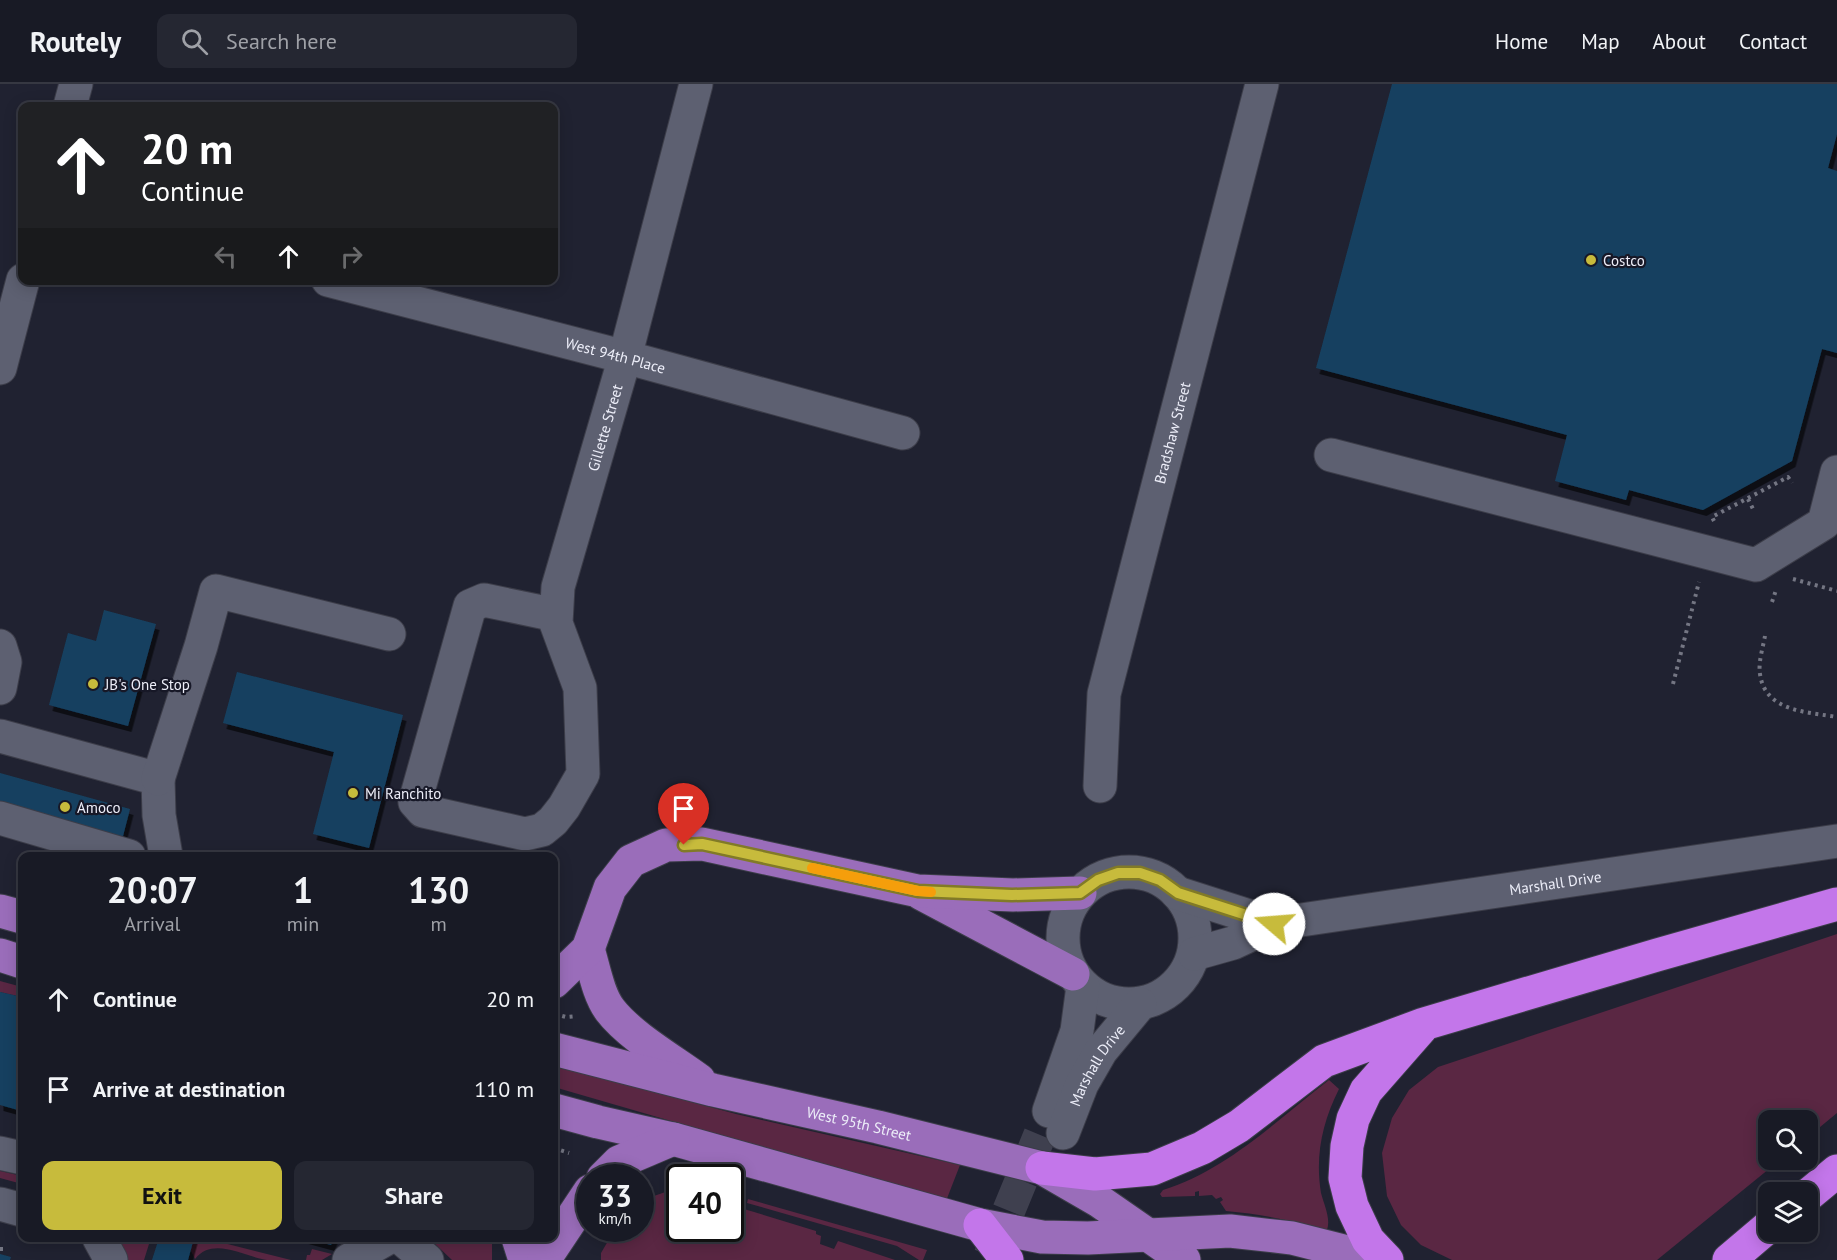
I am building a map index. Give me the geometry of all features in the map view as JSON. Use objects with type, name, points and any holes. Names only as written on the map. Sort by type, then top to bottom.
[{"type":"highway","points":[[1042,1168],[1095,1174],[1152,1169],[1202,1148],[1239,1126],[1324,1060],[1424,1024],[1837,904]]},
{"type":"highway","points":[[1387,1260],[1368,1240],[1352,1206],[1345,1178],[1347,1146],[1353,1119],[1366,1091],[1424,1024]]},
{"type":"highway","points":[[1818,1187],[1837,1171]]},
{"type":"highway","points":[[980,1225],[1007,1260]]},
{"type":"highway","points":[[1729,1260],[1758,1235]]},
{"type":"main road","points":[[558,978],[588,949],[610,888],[631,861],[666,845],[702,844],[918,891],[1012,895],[1080,893]]},
{"type":"main road","points":[[918,891],[1078,980]]},
{"type":"main road","points":[[0,911],[18,916]]},
{"type":"main road","points":[[588,949],[602,996],[610,1010],[627,1028],[712,1090]]},
{"type":"main road","points":[[0,955],[18,961]]},
{"type":"main road","name":"West 95th Street","points":[[558,1050],[712,1090],[878,1126],[1042,1168],[1100,1201],[1184,1260]]},
{"type":"main road","points":[[558,1111],[674,1139],[980,1225],[1042,1237],[1088,1238],[1230,1231],[1292,1238],[1379,1260]]},
{"type":"main road","points":[[616,1164],[674,1139]]},
{"type":"main road","points":[[558,1239],[576,1212]]},
{"type":"main road","points":[[519,1242],[525,1260]]},
{"type":"main road","points":[[544,1260],[556,1242]]},
{"type":"street","points":[[71,102],[76,84]]},
{"type":"street","name":"Gillette Street","points":[[556,615],[484,600],[470,606],[415,802],[423,811],[525,834],[542,830],[553,821],[583,774],[579,687],[556,623],[558,586],[625,357],[696,84]]},
{"type":"street","name":"Bradshaw Street","points":[[1100,786],[1104,694],[1262,84]]},
{"type":"street","points":[[0,368],[23,285]]},
{"type":"street","name":"West 94th Place","points":[[347,285],[625,357],[903,433]]},
{"type":"street","points":[[1331,454],[1756,565],[1824,523],[1837,472]]},
{"type":"street","points":[[165,852],[159,815],[158,779],[216,591],[389,634]]},
{"type":"street","points":[[0,646],[5,662],[0,688]]},
{"type":"street","points":[[0,736],[158,779]]},
{"type":"street","points":[[0,818],[115,852]]},
{"type":"street","name":"Marshall Drive","points":[[1194,954],[1233,943],[1274,924],[1837,841]]},
{"type":"street","points":[[1118,873],[1140,873],[1160,880],[1178,893],[1190,911],[1195,933],[1194,954],[1186,972],[1174,987],[1159,998],[1140,1004],[1120,1004],[1100,998],[1078,980],[1065,954],[1063,932],[1069,912],[1080,893],[1098,880],[1118,873]]},
{"type":"street","name":"Marshall Drive","points":[[1178,893],[1274,924]]},
{"type":"street","name":"Marshall Drive","points":[[1078,980],[1077,1032],[1054,1129],[1101,1051],[1140,1004]]},
{"type":"street","points":[[0,1153],[18,1157]]},
{"type":"street","points":[[0,1204],[18,1209]]},
{"type":"street","points":[[101,1242],[111,1260]]},
{"type":"street","points":[[348,1260],[381,1242]]},
{"type":"street","points":[[406,1242],[427,1260]]},
{"type":"path","points":[[1716,524],[1712,517],[1788,477],[1792,483]]},
{"type":"path","points":[[1748,499],[1753,509]]},
{"type":"path","points":[[1673,684],[1702,573]]},
{"type":"path","points":[[1792,578],[1837,591]]},
{"type":"path","points":[[1765,636],[1760,674],[1768,693],[1781,705],[1837,717]]},
{"type":"path","points":[[558,1014],[566,1017],[578,1016]]},
{"type":"path","points":[[558,1149],[569,1153]]},
{"type":"shaded area","points":[[1837,934],[1837,1113],[1818,1129],[1818,1110],[1758,1110],[1758,1170],[1768,1170],[1657,1260],[1452,1260],[1421,1245],[1401,1225],[1387,1196],[1382,1153],[1392,1118],[1409,1090],[1438,1067]]},
{"type":"shaded area","points":[[0,981],[18,986],[18,996],[0,992]]},
{"type":"shaded area","points":[[558,1066],[736,1114],[960,1165],[946,1201],[558,1088]]},
{"type":"shaded area","points":[[1329,1080],[1339,1089],[1328,1114],[1321,1140],[1319,1179],[1328,1216],[1327,1230],[1277,1218],[1226,1211],[1220,1202],[1223,1200],[1221,1197],[1216,1199],[1212,1195],[1199,1196],[1199,1191],[1195,1192],[1195,1196],[1162,1197],[1160,1194],[1163,1190],[1209,1170],[1230,1157]]},
{"type":"shaded area","points":[[0,1171],[18,1175],[18,1183],[0,1178]]},
{"type":"shaded area","points":[[666,1192],[666,1242],[744,1242],[744,1209],[816,1231],[816,1234],[821,1236],[820,1244],[834,1249],[838,1241],[895,1260],[601,1260],[601,1253],[607,1242],[654,1242],[654,1196]]},
{"type":"shaded area","points":[[748,1199],[927,1250],[923,1260],[919,1260],[897,1246],[747,1203]]},
{"type":"shaded area","points":[[119,1242],[148,1242],[149,1244],[144,1260],[127,1260]]},
{"type":"shaded area","points":[[165,1242],[220,1242],[291,1260],[267,1260],[220,1248],[202,1252],[195,1259],[190,1249]]},
{"type":"shaded area","points":[[433,1242],[492,1242],[492,1260],[452,1260]]},
{"type":"shaded area","points":[[312,1249],[332,1254],[322,1260],[306,1260]]},
{"type":"building","name":"Costco","points":[[1392,84],[1837,84],[1837,134],[1828,168],[1837,171],[1837,353],[1822,349],[1792,461],[1703,510],[1629,490],[1626,500],[1555,481],[1567,435],[1316,368]]},
{"type":"building","points":[[104,610],[156,624],[128,726],[49,705],[68,633],[96,641]]},
{"type":"building","name":"Mi Ranchito","points":[[237,672],[403,715],[369,848],[313,834],[334,752],[223,723]]},
{"type":"building","name":"Amoco","points":[[0,773],[130,809],[122,840],[0,806]]},
{"type":"building","points":[[0,992],[18,996],[18,1110],[0,1105]]},
{"type":"building","points":[[158,1242],[193,1242],[188,1260],[152,1260]]},
{"type":"building","points":[[0,1254],[11,1257],[10,1260],[0,1260]]},
{"type":"tunnel","points":[[990,1256],[1044,1125]]},
{"type":"slow traffic","points":[[812,868],[931,892]]},
{"type":"place","name":"Costco","points":[[1591,260]]},
{"type":"place","name":"JB's One Stop","points":[[93,684]]},
{"type":"place","name":"Mi Ranchito","points":[[353,793]]},
{"type":"place","name":"Amoco","points":[[65,807]]},
{"type":"route","points":[[684,845],[702,844],[918,891],[1012,895],[1080,893],[1098,880],[1118,873],[1140,873],[1160,880],[1178,893],[1274,924]]}]
